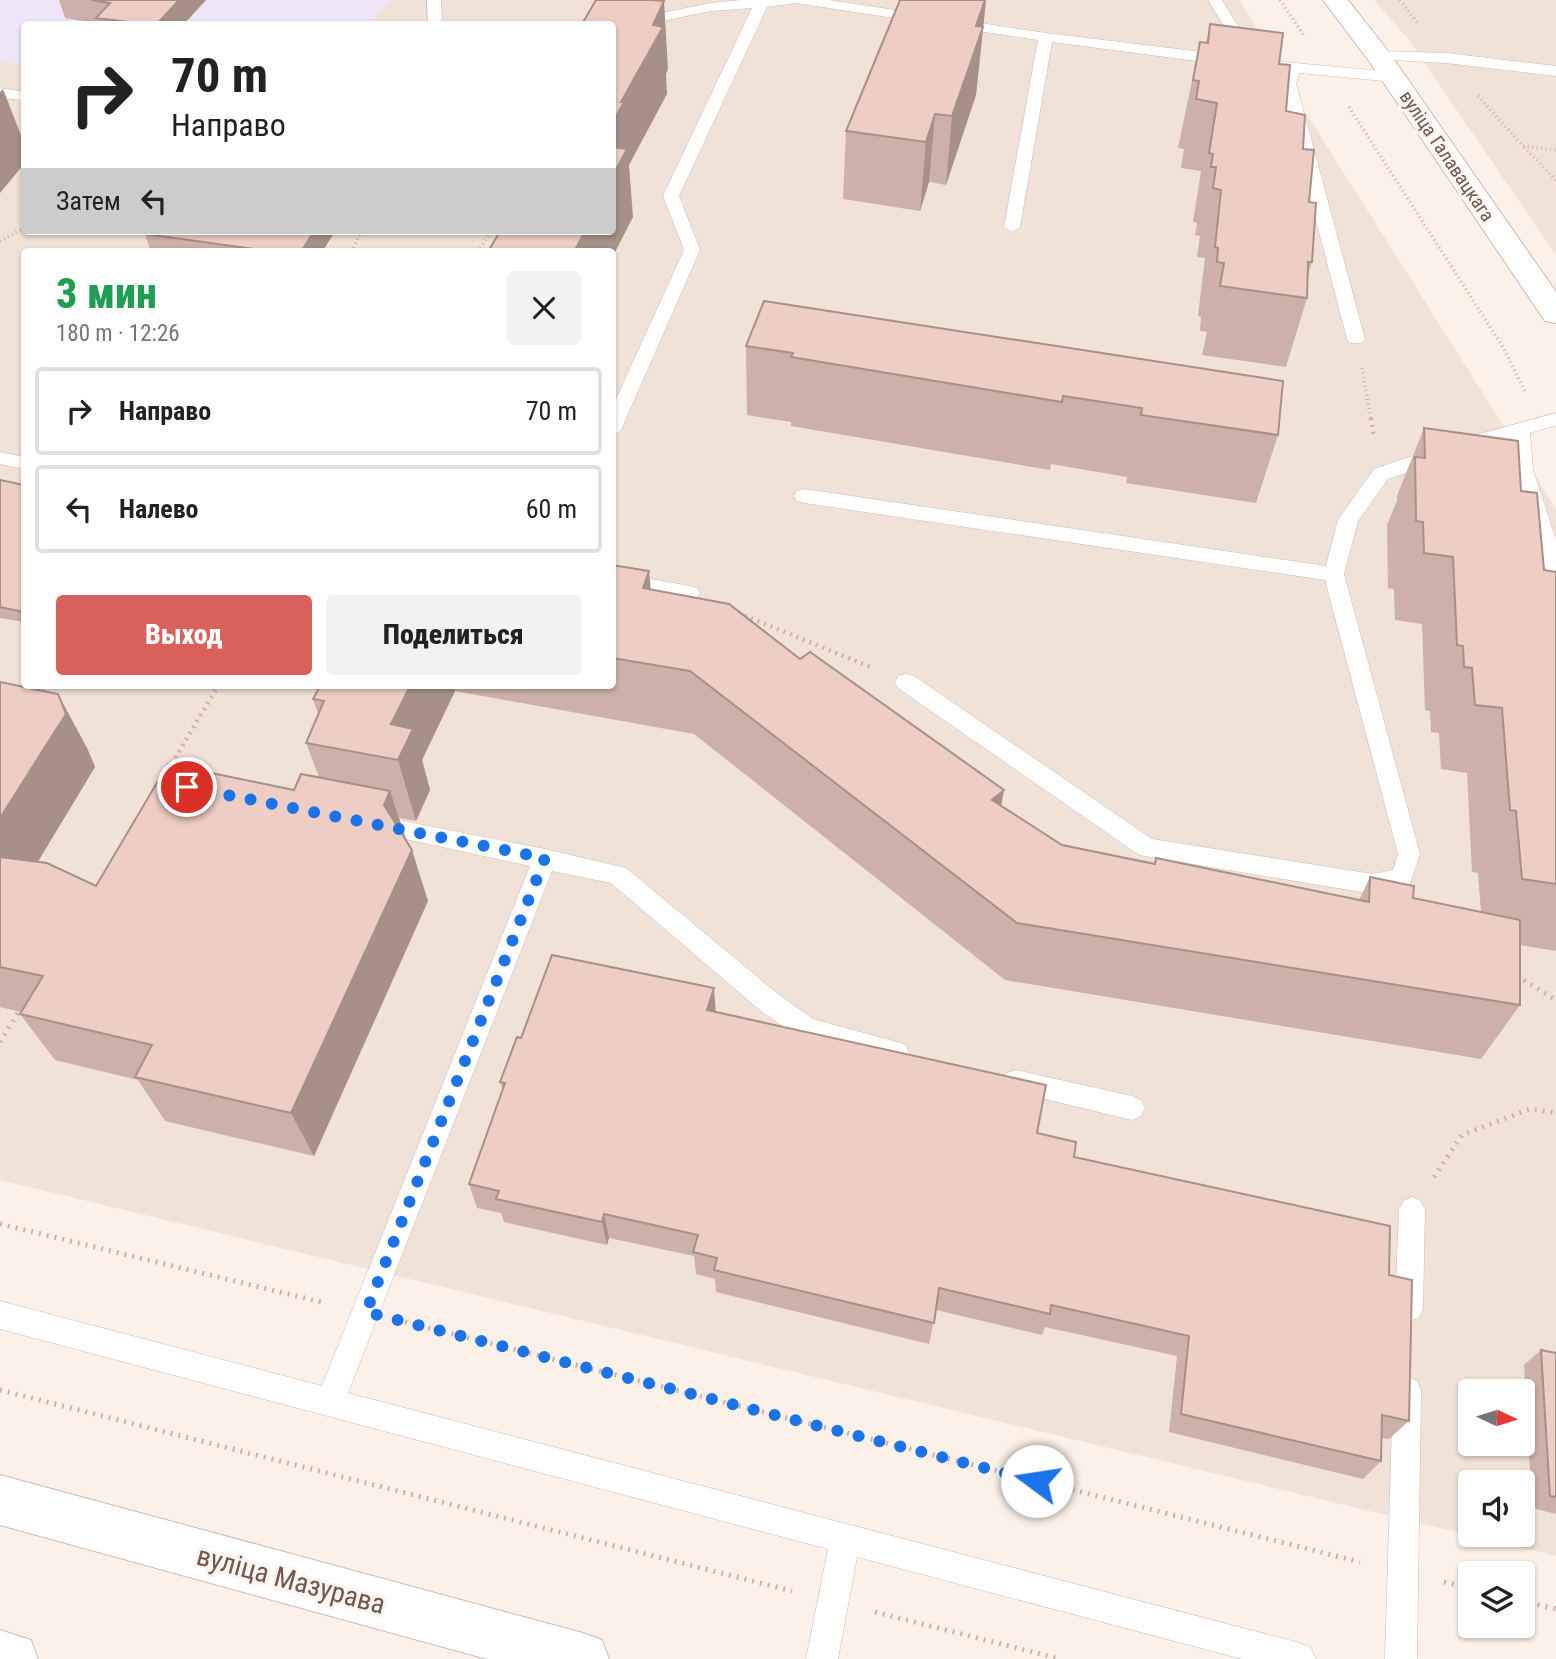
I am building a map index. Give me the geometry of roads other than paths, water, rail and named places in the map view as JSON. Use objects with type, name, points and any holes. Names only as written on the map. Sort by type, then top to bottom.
[{"type":"street","name":"вуліца Галавацкага","points":[[1335,0],[1386,66],[1556,314]]},
{"type":"street","name":"вуліца Мазурава","points":[[0,1500],[583,1659]]},
{"type":"street","points":[[0,1656],[12,1659]]},
{"type":"lane","points":[[433,0],[435,21]]},
{"type":"lane","points":[[616,39],[658,18],[710,7],[793,0]]},
{"type":"lane","points":[[800,0],[1046,37],[1294,69],[1328,72],[1446,58],[1556,71]]},
{"type":"lane","points":[[1215,0],[1251,56],[1294,69]]},
{"type":"lane","points":[[616,421],[692,250],[671,196],[762,1]]},
{"type":"lane","points":[[1012,227],[1046,37]]},
{"type":"lane","points":[[1294,69],[1288,83],[1356,340]]},
{"type":"lane","points":[[0,93],[21,96]]},
{"type":"lane","points":[[906,682],[1147,848],[1373,884],[1402,877],[1409,855],[1334,574],[1348,520],[1381,474],[1476,441],[1549,421]]},
{"type":"lane","points":[[1520,430],[1523,470],[1556,570]]},
{"type":"lane","points":[[0,458],[21,462]]},
{"type":"lane","points":[[804,496],[1334,574]]},
{"type":"lane","points":[[616,580],[690,593]]},
{"type":"lane","points":[[345,819],[618,875],[770,1003],[806,1028],[915,1057]]},
{"type":"lane","points":[[330,1403],[545,858]]},
{"type":"lane","points":[[996,1076],[1132,1108]]},
{"type":"lane","points":[[1401,1659],[1412,1210]]},
{"type":"lane","points":[[0,1315],[1300,1659]]},
{"type":"lane","points":[[822,1659],[845,1539]]}]
